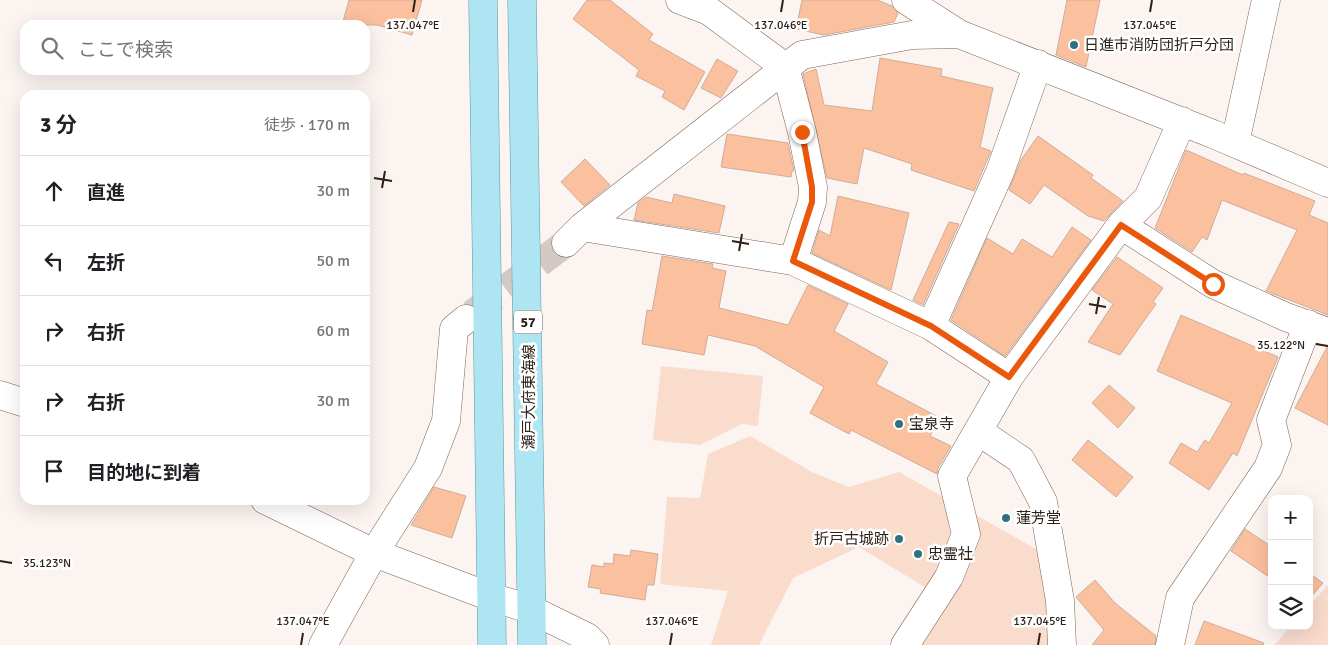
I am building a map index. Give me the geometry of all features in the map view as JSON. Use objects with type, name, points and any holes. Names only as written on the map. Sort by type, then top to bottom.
[{"type":"main road","points":[[483,0],[492,645]]},
{"type":"main road","name":"瀬戸大府東海線","points":[[522,0],[532,645]]},
{"type":"street","points":[[680,0],[709,11],[785,67],[802,132],[812,187],[812,202],[793,261]]},
{"type":"street","points":[[906,0],[958,34],[1235,143],[1328,183]]},
{"type":"street","points":[[1235,143],[1266,0]]},
{"type":"street","points":[[958,34],[912,35],[802,54],[574,235],[793,261],[931,326],[1009,377]]},
{"type":"street","points":[[931,326],[1000,172],[1038,64]]},
{"type":"street","points":[[905,645],[949,578],[966,534],[952,476],[1009,377],[1121,225],[1148,198],[1182,122]]},
{"type":"street","points":[[1121,225],[1213,284],[1286,318],[1318,328],[1271,420],[1277,445],[1268,468],[1180,598],[1170,645]]},
{"type":"street","points":[[323,645],[374,553],[431,460],[446,421],[454,329],[466,319]]},
{"type":"street","points":[[0,395],[20,401]]},
{"type":"street","points":[[978,431],[1020,460],[1043,502],[1060,601],[1062,645]]},
{"type":"street","points":[[275,505],[374,553],[491,597],[530,609],[586,637],[595,645]]},
{"type":"shaded area","points":[[661,366],[763,376],[758,426],[742,424],[700,445],[653,440]]},
{"type":"shaded area","points":[[750,436],[812,472],[849,487],[899,472],[952,502],[958,532],[931,591],[859,547],[793,578],[759,645],[711,645],[728,591],[660,584],[667,497],[700,498],[708,454]]},
{"type":"shaded area","points":[[974,514],[1068,567],[1075,645],[913,645]]},
{"type":"shaded area","points":[[1328,585],[1328,645],[1274,645],[1287,630],[1313,630],[1313,602]]},
{"type":"building","points":[[349,0],[422,0],[412,35],[377,25],[370,25],[370,20],[343,20]]},
{"type":"building","points":[[587,0],[610,0],[653,34],[649,40],[705,72],[684,110],[662,97],[665,91],[636,76],[639,70],[573,19]]},
{"type":"building","points":[[802,0],[877,0],[892,6],[898,13],[894,22],[824,35],[796,29]]},
{"type":"building","points":[[1067,0],[1100,0],[1086,67],[1056,55]]},
{"type":"building","points":[[880,58],[942,69],[941,76],[993,88],[980,147],[991,151],[974,191],[911,170],[912,164],[864,148],[857,184],[827,178],[803,74],[816,69],[824,105],[872,111]]},
{"type":"building","points":[[717,59],[738,71],[721,98],[701,88]]},
{"type":"building","points":[[727,134],[788,143],[794,171],[792,171],[791,177],[721,167]]},
{"type":"building","points":[[1038,136],[1093,175],[1091,178],[1123,201],[1104,221],[1088,216],[1044,185],[1030,204],[1009,190],[1021,160]]},
{"type":"building","points":[[1186,150],[1243,175],[1244,173],[1315,201],[1309,215],[1328,223],[1328,315],[1266,291],[1297,230],[1222,200],[1207,240],[1202,237],[1192,252],[1155,228]]},
{"type":"building","points":[[585,159],[610,185],[584,206],[561,182]]},
{"type":"building","points":[[674,194],[725,206],[719,233],[634,220],[638,203],[646,197],[672,203]]},
{"type":"building","points":[[838,196],[909,213],[891,290],[812,253],[819,230],[830,236]]},
{"type":"building","points":[[949,222],[959,224],[923,305],[913,300]]},
{"type":"building","points":[[1072,227],[1091,240],[1005,356],[951,320],[987,238],[1013,254],[1022,239],[1052,257]]},
{"type":"building","points":[[662,256],[713,264],[712,268],[726,271],[719,308],[788,325],[808,285],[848,304],[834,331],[888,362],[876,384],[940,418],[930,436],[951,446],[938,468],[937,474],[851,430],[849,434],[810,413],[824,387],[755,346],[708,335],[704,355],[642,344],[647,310],[652,311]]},
{"type":"building","points":[[1117,257],[1163,288],[1153,302],[1156,304],[1120,355],[1088,342],[1113,304],[1092,290]]},
{"type":"building","points":[[1181,315],[1278,357],[1237,456],[1233,453],[1209,490],[1169,463],[1181,443],[1197,452],[1205,440],[1209,443],[1232,403],[1157,371]]},
{"type":"building","points":[[1328,347],[1328,425],[1295,408]]},
{"type":"building","points":[[1109,385],[1135,408],[1118,428],[1092,403]]},
{"type":"building","points":[[1088,440],[1133,477],[1116,497],[1072,460]]},
{"type":"building","points":[[434,487],[466,496],[452,538],[411,525]]},
{"type":"building","points":[[1245,529],[1268,544],[1268,576],[1231,551]]},
{"type":"building","points":[[631,550],[658,554],[654,585],[647,585],[645,600],[600,593],[601,589],[588,587],[592,565],[604,567],[604,563],[613,564],[614,554],[630,556]]},
{"type":"building","points":[[1313,576],[1323,583],[1313,594]]},
{"type":"building","points":[[1095,580],[1115,603],[1156,636],[1155,645],[1092,645],[1104,630],[1076,597]]},
{"type":"building","points":[[1204,621],[1264,643],[1263,645],[1195,645]]},
{"type":"tunnel","points":[[472,314],[566,243]]},
{"type":"place","name":"日進市消防団折戸分団","points":[[1074,45]]},
{"type":"place","name":"宝泉寺","points":[[899,424]]},
{"type":"place","name":"蓮芳堂","points":[[1006,518]]},
{"type":"place","name":"折戸古城跡","points":[[899,539]]},
{"type":"place","name":"忠霊社","points":[[918,554]]},
{"type":"route","points":[[802,132],[812,187],[812,202],[793,261],[931,326],[1009,377],[1121,225],[1157,250],[1213,284]]}]
